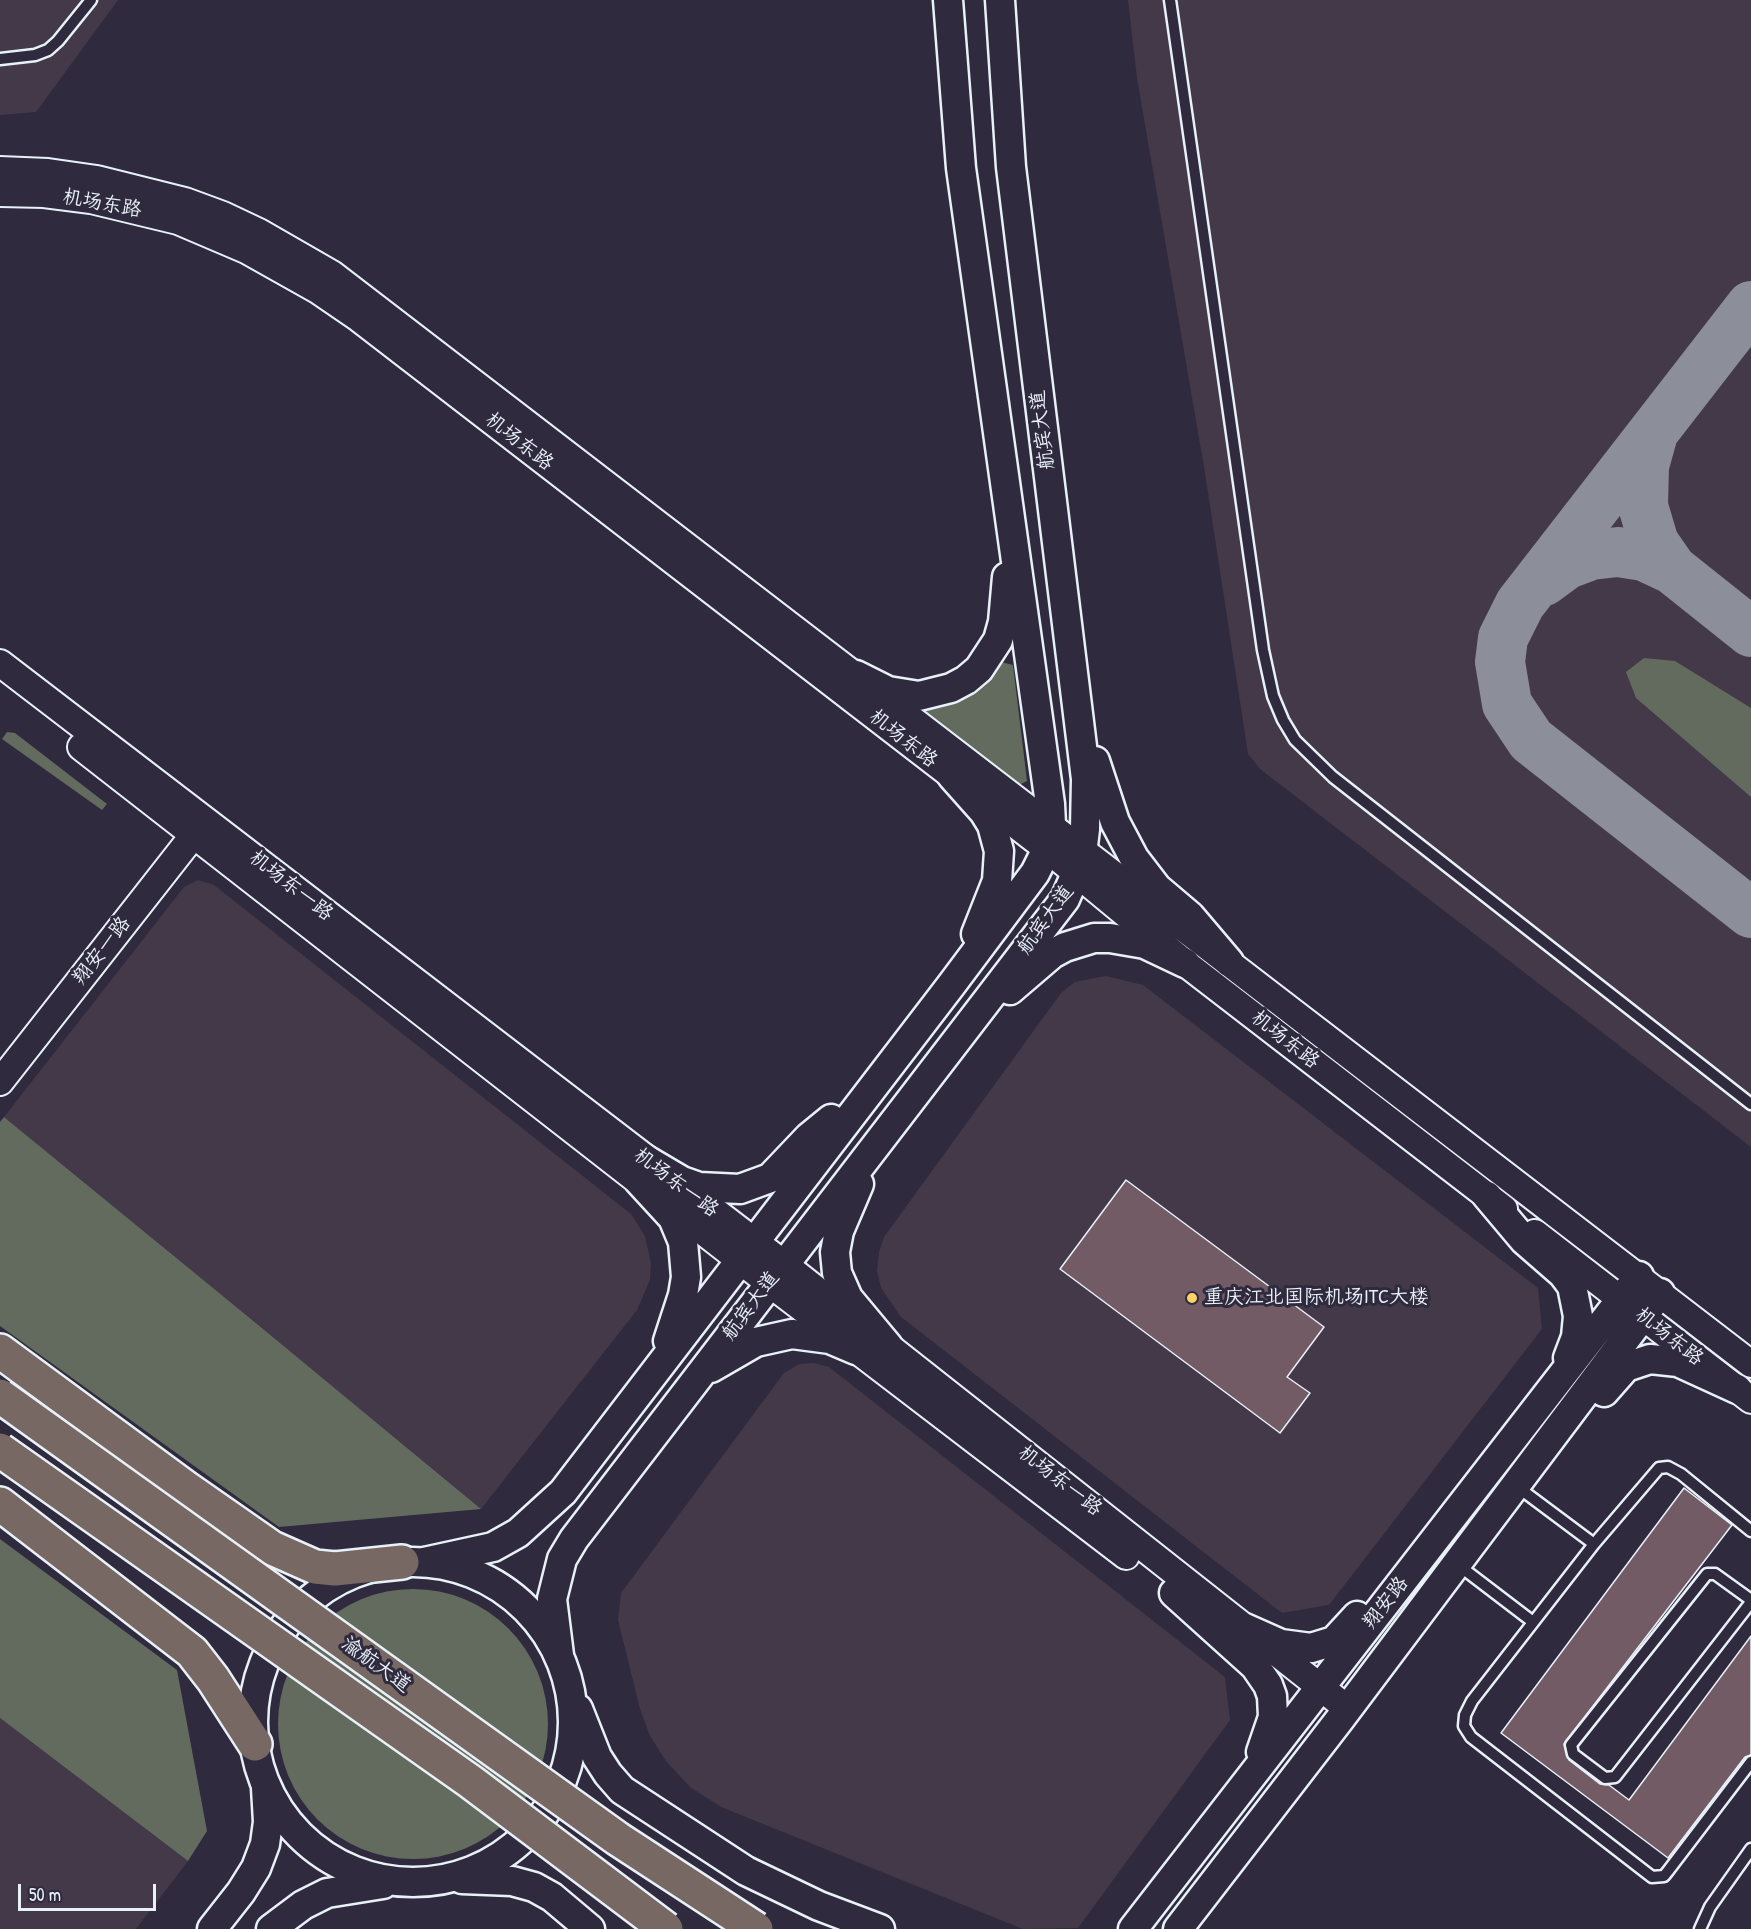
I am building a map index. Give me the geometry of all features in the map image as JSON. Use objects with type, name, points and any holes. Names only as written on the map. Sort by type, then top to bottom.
[{"type":"highway","points":[[0,1351],[186,1488],[272,1548],[315,1567],[335,1569],[413,1562]]},
{"type":"highway","name":"渝航大道","points":[[0,1396],[618,1839],[756,1929]]},
{"type":"highway","name":"渝航大道","points":[[0,1450],[471,1782],[666,1929]]},
{"type":"highway","points":[[0,1504],[192,1652],[213,1678],[255,1744]]},
{"type":"main road","points":[[948,0],[961,168],[1048,783],[1049,837]]},
{"type":"main road","name":"航宾大道","points":[[562,1665],[552,1599],[562,1559],[574,1539],[958,1035],[1065,899],[1081,862],[1086,779],[1011,167],[1000,0]]},
{"type":"main road","points":[[856,675],[888,691],[919,696],[951,688],[979,669],[998,640],[1003,622],[1010,515]]},
{"type":"main road","points":[[1076,702],[1107,800],[1124,840],[1157,888],[1190,916],[1229,962]]},
{"type":"main road","points":[[951,776],[992,825],[996,837],[999,864],[991,900],[952,984]]},
{"type":"main road","name":"航宾大道","points":[[266,1786],[255,1744],[253,1716],[262,1670],[278,1636],[295,1614],[316,1594],[359,1570],[493,1547],[526,1526],[563,1492],[1035,873],[1049,837]]},
{"type":"main road","points":[[958,1035],[1052,954],[1077,942],[1110,938],[1128,940],[1145,944],[1185,963]]},
{"type":"main road","points":[[958,1035],[1009,958],[1011,949],[1007,941],[1000,939],[974,955]]},
{"type":"main road","points":[[641,1169],[699,1188],[740,1189],[756,1185],[781,1170],[809,1137],[876,1081]]},
{"type":"main road","points":[[884,1132],[846,1211],[835,1252],[837,1273],[848,1298],[888,1346]]},
{"type":"main road","points":[[641,1169],[673,1218],[683,1242],[686,1258],[683,1295],[661,1361]]},
{"type":"main road","points":[[1486,1196],[1524,1240],[1563,1274],[1572,1286],[1578,1316],[1576,1336],[1554,1385]]},
{"type":"main road","name":"翔安路","points":[[1178,1929],[1344,1714],[1522,1476],[1649,1285]]},
{"type":"main road","name":"翔安路","points":[[1133,1929],[1554,1385],[1632,1308]]},
{"type":"main road","points":[[699,1375],[756,1342],[792,1334],[830,1339],[856,1350]]},
{"type":"main road","points":[[1522,1476],[1565,1440],[1617,1376],[1636,1362],[1650,1359],[1678,1362],[1744,1395]]},
{"type":"main road","points":[[1245,1628],[1281,1644],[1311,1648],[1324,1646],[1345,1631],[1378,1590],[1424,1553]]},
{"type":"main road","points":[[413,1562],[466,1570],[505,1590],[537,1620],[562,1665],[589,1740],[608,1774],[622,1790],[746,1871],[819,1906],[880,1929]]},
{"type":"main road","points":[[1174,1593],[1255,1666],[1268,1685],[1272,1696],[1273,1717],[1267,1740],[1248,1780]]},
{"type":"main road","points":[[445,1879],[476,1868],[505,1853],[534,1826],[546,1811],[563,1775],[572,1736],[573,1715],[562,1665]]},
{"type":"main road","points":[[266,1786],[289,1823],[320,1853],[359,1873],[402,1882]]},
{"type":"main road","points":[[213,1929],[256,1868],[265,1844],[268,1822],[266,1786]]},
{"type":"main road","points":[[271,1929],[303,1905],[327,1893],[402,1882],[492,1879],[534,1887],[552,1897],[590,1929]]},
{"type":"main road","points":[[1188,1929],[1203,1898]]},
{"type":"street","name":"机场东路","points":[[0,170],[48,172],[145,190],[223,214],[296,251],[367,298],[856,675],[1081,862],[1229,962],[1751,1364]]},
{"type":"street","name":"机场东路","points":[[0,193],[44,194],[91,200],[178,221],[246,249],[319,291],[357,317],[951,776],[1049,837]]},
{"type":"street","name":"机场东一路","points":[[0,663],[199,827],[746,1250],[776,1273],[888,1346],[1245,1628],[1316,1693]]},
{"type":"street","name":"机场东一路","points":[[0,684],[199,827]]},
{"type":"street","name":"翔安一路","points":[[0,1082],[199,827]]},
{"type":"street","name":"机场东路","points":[[1081,862],[1185,963],[1744,1395]]},
{"type":"street","name":"机场东一路","points":[[776,1273],[856,1350],[1174,1593],[1344,1714]]},
{"type":"lane","points":[[0,59],[35,55],[48,50],[91,0]]},
{"type":"lane","points":[[1170,0],[1263,650],[1273,696],[1283,720],[1295,740],[1333,777],[1751,1104]]},
{"type":"lane","points":[[1751,1531],[1681,1474],[1668,1467],[1656,1471],[1594,1544],[1472,1701],[1465,1715],[1464,1726],[1471,1737],[1641,1871],[1657,1877],[1668,1871],[1751,1762]]},
{"type":"lane","points":[[1522,1476],[1594,1544]]},
{"type":"lane","points":[[1456,1564],[1533,1622]]},
{"type":"lane","points":[[1707,1574],[1715,1574],[1751,1601],[1615,1777],[1605,1778],[1573,1754],[1571,1745],[1707,1574]]},
{"type":"lane","points":[[1700,1929],[1710,1906],[1751,1849]]},
{"type":"shaded area","points":[[0,0],[118,0],[36,112],[0,115]]},
{"type":"shaded area","points":[[1128,0],[1751,0],[1751,1147],[1260,769],[1248,754],[1205,473],[1137,78]]},
{"type":"shaded area","points":[[198,880],[214,885],[631,1214],[645,1236],[651,1263],[650,1280],[637,1310],[481,1509],[4,1117],[184,887]]},
{"type":"shaded area","points":[[1106,976],[1143,985],[1538,1288],[1542,1329],[1329,1605],[1282,1613],[901,1317],[881,1288],[877,1271],[879,1252],[884,1237],[1061,993],[1075,982]]},
{"type":"shaded area","points":[[814,1363],[829,1367],[1225,1677],[1230,1720],[1078,1928],[1023,1929],[721,1807],[690,1787],[666,1761],[650,1736],[640,1709],[618,1620],[621,1593],[784,1373],[799,1364]]},
{"type":"shaded area","points":[[0,1718],[188,1861],[136,1929],[0,1929]]},
{"type":"green space","points":[[1644,658],[1675,661],[1751,708],[1751,797],[1636,698],[1626,672]]},
{"type":"green space","points":[[1001,662],[1013,665],[1027,781],[1017,786],[925,714],[926,710],[967,696],[981,686]]},
{"type":"green space","points":[[7,732],[15,733],[107,804],[102,810],[2,739]]},
{"type":"green space","points":[[4,1117],[481,1509],[279,1527],[0,1326],[0,1122]]},
{"type":"green space","points":[[0,1539],[177,1670],[207,1831],[188,1861],[0,1718]]},
{"type":"green space","points":[[426,1589],[465,1599],[499,1619],[509,1628],[518,1638],[538,1672],[546,1698],[548,1724],[546,1750],[538,1776],[518,1810],[509,1820],[499,1829],[465,1849],[426,1859],[400,1859],[361,1849],[349,1843],[327,1829],[308,1810],[288,1776],[280,1750],[278,1711],[288,1672],[294,1660],[308,1638],[327,1619],[361,1599],[387,1591]]},
{"type":"building","name":"重庆江北国际机场ITC大楼","points":[[1126,1180],[1324,1327],[1287,1377],[1310,1393],[1280,1433],[1060,1269]]},
{"type":"building","points":[[1684,1488],[1732,1525],[1564,1744],[1569,1760],[1600,1784],[1609,1785],[1629,1800],[1751,1636],[1751,1755],[1745,1757],[1668,1858],[1501,1733]]},
{"type":"taxiway","points":[[1751,306],[1520,604],[1503,638],[1500,662],[1507,704],[1531,740],[1751,913]]},
{"type":"taxiway","points":[[1652,437],[1644,466],[1643,506],[1654,543],[1672,569]]},
{"type":"taxiway","points":[[1544,581],[1567,564],[1591,555],[1618,552],[1644,556],[1672,569],[1751,632]]},
{"type":"place","name":"重庆江北国际机场ITC大楼","points":[[1192,1298]]}]
